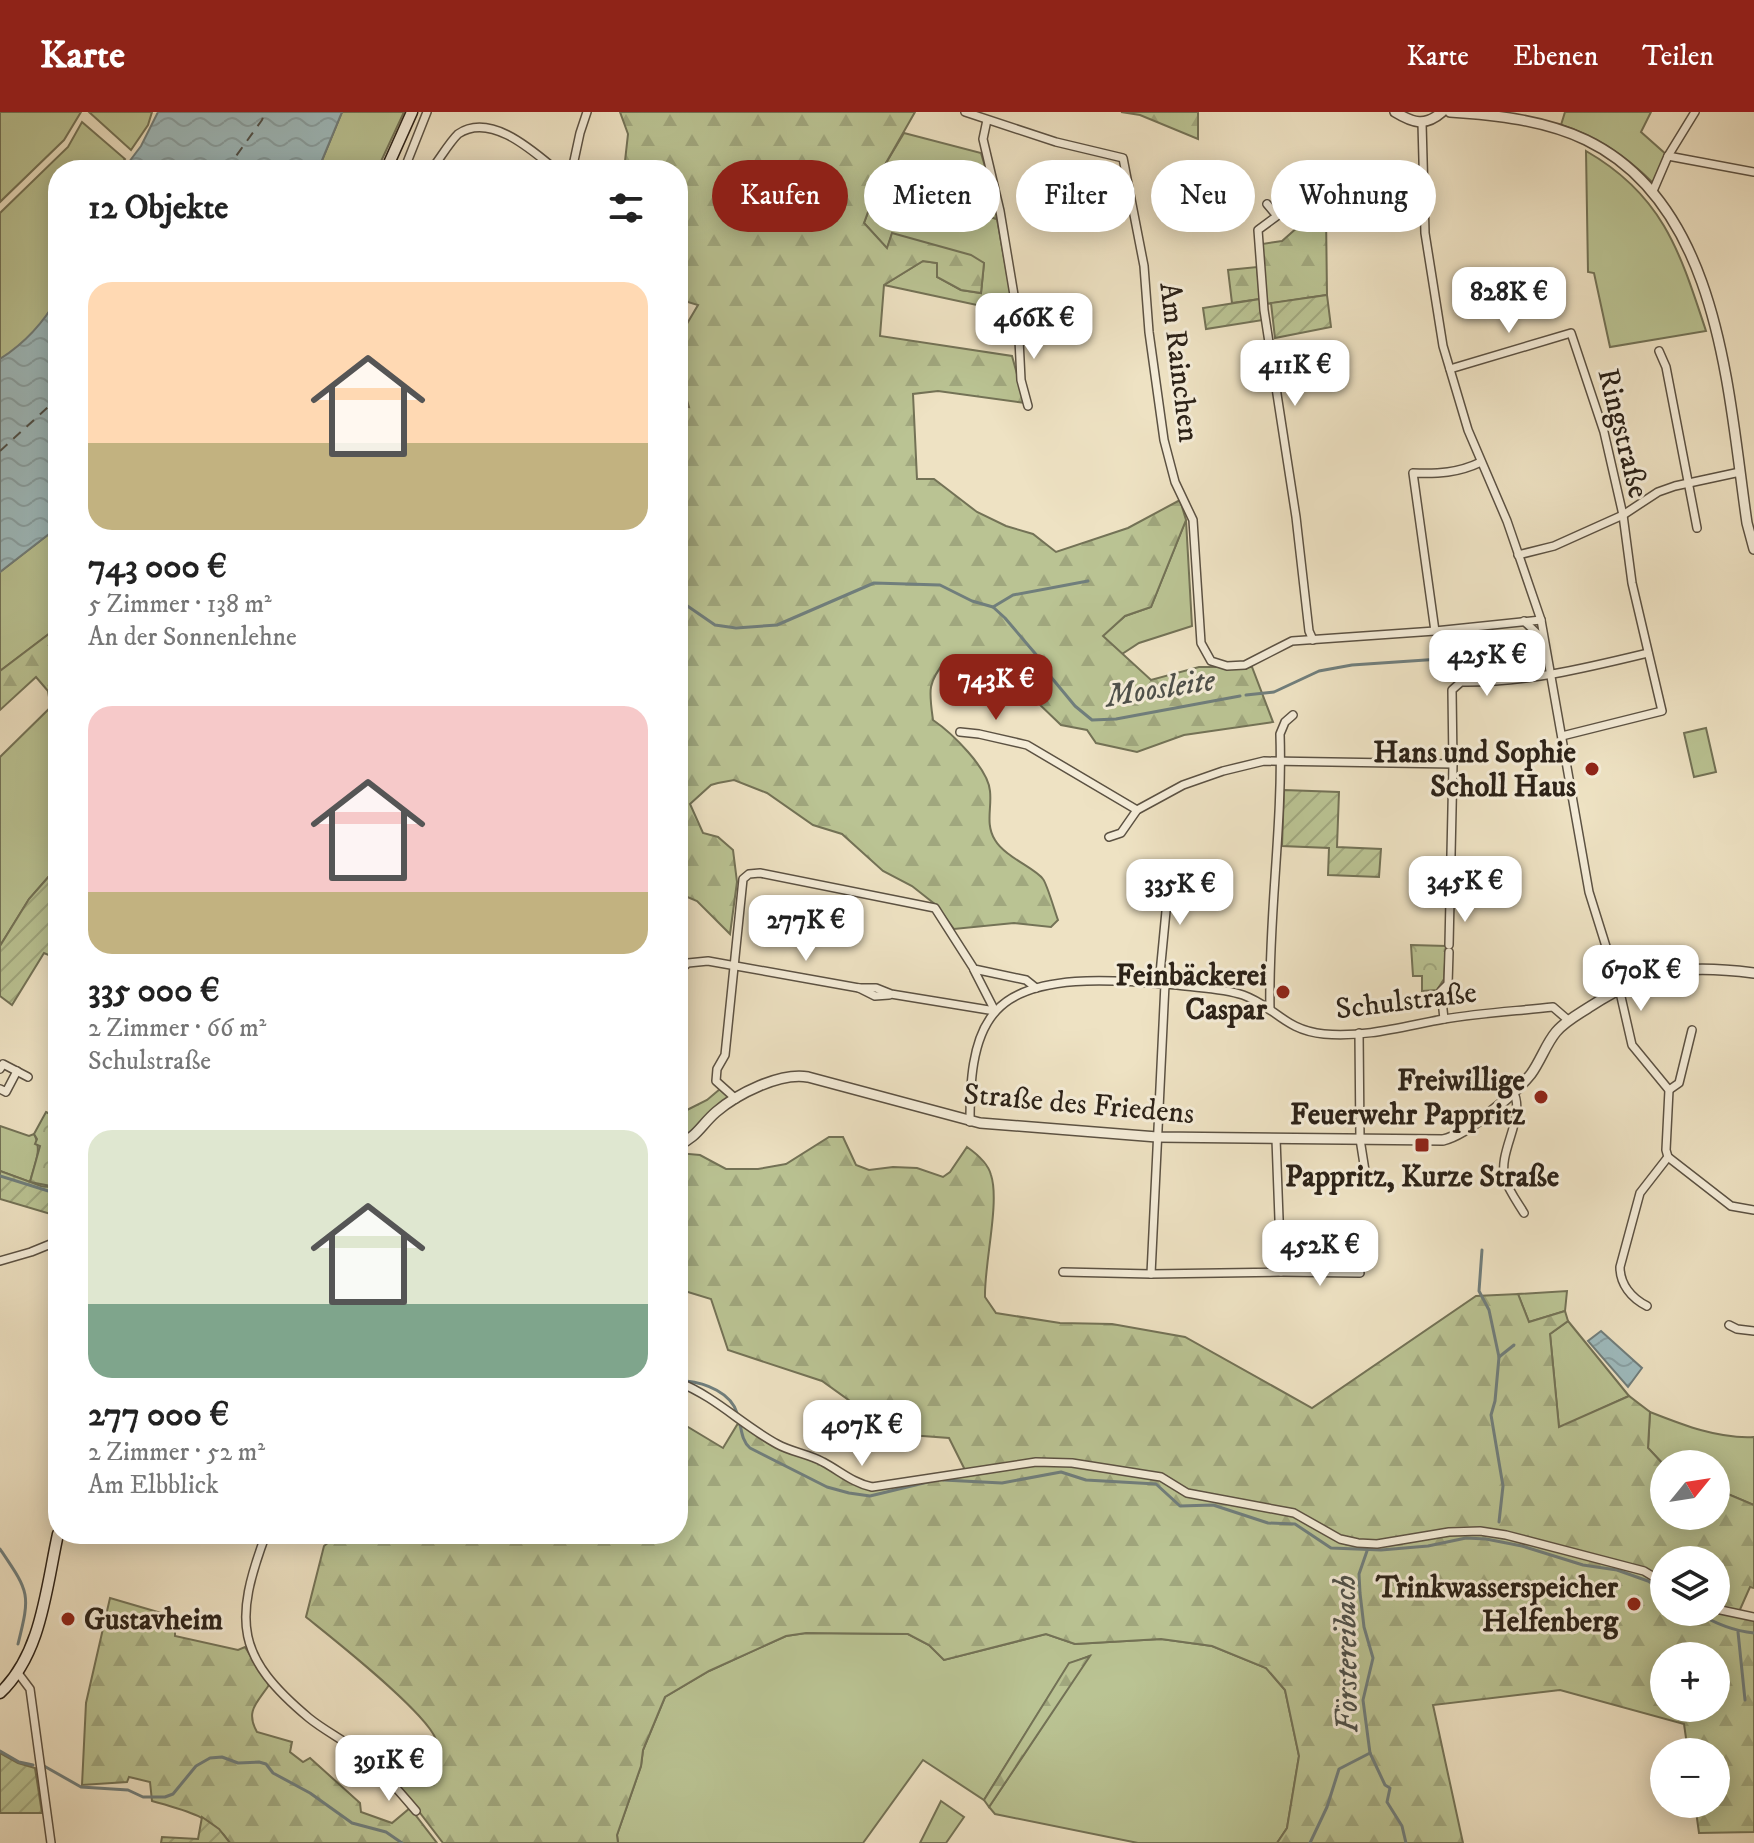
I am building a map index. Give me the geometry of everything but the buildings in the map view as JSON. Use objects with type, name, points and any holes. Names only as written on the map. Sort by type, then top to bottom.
[{"type":"main road","points":[[390,160],[412,112]]},
{"type":"main road","points":[[0,1693],[27,1659],[56,1544]]},
{"type":"street","points":[[408,160],[427,112]]},
{"type":"street","points":[[575,160],[587,112]]},
{"type":"street","points":[[965,112],[987,120],[983,139],[1000,211],[1018,319],[1021,380],[1028,406]]},
{"type":"street","points":[[1395,112],[1422,123],[1432,121],[1442,112]]},
{"type":"street","points":[[1450,112],[1514,119],[1572,135],[1606,152],[1631,170],[1653,191],[1671,215],[1704,288],[1722,358],[1754,549]]},
{"type":"street","points":[[1653,191],[1668,156],[1695,112]]},
{"type":"street","name":"Am Rainchen","points":[[987,120],[1056,142],[1123,158],[1144,266],[1149,332],[1164,440],[1175,482],[1193,520],[1201,643],[1211,661],[1227,666],[1245,665],[1284,644],[1313,640]]},
{"type":"street","points":[[1422,123],[1425,233],[1438,323],[1481,462],[1541,620],[1589,892],[1619,988],[1632,1045],[1669,1090],[1668,1157],[1640,1193],[1620,1267],[1620,1278],[1635,1300],[1647,1306]]},
{"type":"street","points":[[438,160],[458,134],[474,124],[506,131],[543,160]]},
{"type":"street","points":[[1668,156],[1754,172]]},
{"type":"street","points":[[1267,204],[1277,216],[1258,230],[1261,284],[1296,517],[1309,631],[1313,640],[1541,620]]},
{"type":"street","name":"Ringstraße","points":[[1450,369],[1571,333],[1604,432],[1623,515],[1554,546],[1518,555]]},
{"type":"street","points":[[1659,351],[1666,367],[1697,528]]},
{"type":"street","points":[[1435,631],[1413,473],[1442,474],[1465,470],[1481,462]]},
{"type":"street","points":[[1562,736],[1662,711],[1632,583],[1623,515],[1658,492],[1688,482],[1740,472]]},
{"type":"street","points":[[1524,621],[1545,640]]},
{"type":"street","points":[[1444,1019],[1441,991],[1448,984],[1452,690],[1461,682],[1550,675],[1648,653]]},
{"type":"street","points":[[1270,1010],[1269,949],[1274,908],[1282,727],[1293,715]]},
{"type":"street","points":[[960,732],[1027,745],[1137,810]]},
{"type":"street","points":[[1109,837],[1121,833],[1137,810],[1183,785],[1223,771],[1281,760],[1453,764]]},
{"type":"street","points":[[1151,1274],[1169,880],[1182,864]]},
{"type":"street","points":[[736,1099],[716,1081],[717,1069],[725,1055],[743,879],[749,874],[760,873],[935,908],[974,969],[995,1011]]},
{"type":"street","points":[[688,963],[699,960],[734,965],[859,988],[875,996],[891,994],[995,1011]]},
{"type":"street","points":[[733,980],[743,975],[747,968]]},
{"type":"street","name":"Straße des Friedens","points":[[688,1139],[696,1135],[718,1110],[736,1099],[776,1079],[799,1075],[970,1122],[1157,1137],[1449,1139],[1513,1091],[1532,1072],[1552,1037],[1568,1020],[1619,988],[1655,975],[1691,968],[1754,973]]},
{"type":"street","points":[[974,969],[1026,980],[1036,988]]},
{"type":"street","name":"Schulstraße","points":[[995,1011],[1012,996],[1036,988],[1117,980],[1225,990],[1246,996],[1288,1024],[1305,1031],[1326,1034],[1359,1033],[1444,1019],[1553,1007],[1568,1020]]},
{"type":"street","points":[[970,1122],[978,1045],[995,1011]]},
{"type":"street","points":[[1669,1090],[1679,1083],[1692,1030]]},
{"type":"street","points":[[1359,1033],[1360,1139],[1366,1177]]},
{"type":"street","points":[[0,1069],[3,1064],[28,1077]]},
{"type":"street","points":[[0,1089],[6,1092],[17,1071]]},
{"type":"street","points":[[1513,1091],[1517,1109],[1504,1168],[1505,1179],[1524,1213]]},
{"type":"street","points":[[1276,1139],[1281,1272]]},
{"type":"street","points":[[1668,1157],[1731,1206],[1754,1210]]},
{"type":"street","points":[[0,1261],[48,1245]]},
{"type":"street","points":[[1063,1272],[1360,1273]]},
{"type":"street","points":[[1729,1325],[1754,1331]]},
{"type":"street","points":[[688,1387],[715,1400],[742,1422],[779,1445],[821,1460],[860,1484],[872,1487],[1036,1462],[1072,1463],[1161,1477],[1187,1493],[1294,1513],[1340,1539],[1358,1543],[1377,1544],[1449,1532],[1480,1531],[1506,1535],[1650,1575]]},
{"type":"street","points":[[263,1544],[251,1580],[245,1623],[252,1655],[268,1680],[311,1719],[360,1753],[416,1811]]},
{"type":"street","points":[[1730,1612],[1754,1617]]},
{"type":"street","points":[[18,1673],[30,1689],[51,1843]]},
{"type":"green space","points":[[0,112],[81,112],[64,140],[0,202]]},
{"type":"green space","points":[[89,112],[152,112],[148,125],[131,150]]},
{"type":"green space","points":[[342,112],[404,112],[382,160],[322,160]]},
{"type":"green space","points":[[620,112],[915,112],[888,160],[864,160],[864,232],[872,232],[887,248],[892,233],[971,255],[984,263],[981,293],[961,290],[937,277],[937,263],[923,261],[884,285],[880,336],[1012,356],[1025,403],[938,391],[913,394],[917,479],[934,479],[977,512],[1006,526],[1033,534],[1056,552],[1128,528],[1180,500],[1186,520],[1151,607],[1125,616],[1103,636],[1151,680],[1199,667],[1252,667],[1273,722],[1184,735],[1137,752],[1096,743],[1087,730],[1061,725],[1035,700],[973,666],[946,660],[932,681],[933,720],[959,742],[983,772],[990,791],[992,834],[1006,852],[1043,879],[1058,920],[1051,927],[1014,923],[954,929],[936,905],[912,886],[883,871],[842,834],[813,825],[767,793],[734,780],[711,785],[690,804],[703,833],[718,837],[733,850],[737,882],[730,934],[697,901],[688,897],[688,322],[698,305],[688,302],[688,160],[625,160],[628,134]]},
{"type":"green space","points":[[1121,112],[1198,112],[1198,139],[1140,115]]},
{"type":"green space","points":[[1565,112],[1651,112],[1641,132],[1668,156],[1653,183],[1610,148],[1561,125]]},
{"type":"green space","points":[[82,122],[125,159],[55,160],[68,147]]},
{"type":"green space","points":[[904,133],[981,153],[983,160],[888,160]]},
{"type":"green space","points":[[1586,151],[1612,168],[1651,206],[1677,251],[1706,331],[1610,347],[1594,273],[1588,272]]},
{"type":"green space","points":[[48,166],[48,314],[31,336],[0,359],[0,213]]},
{"type":"green space","points":[[872,232],[999,232],[1014,313],[884,285],[923,261],[937,263],[937,277],[961,290],[981,293],[984,263],[892,234],[887,249]]},
{"type":"green space","points":[[1292,232],[1326,232],[1327,295],[1266,304],[1262,244],[1282,241]]},
{"type":"green space","points":[[1257,267],[1260,299],[1232,303],[1228,270]]},
{"type":"green space","points":[[1327,295],[1331,327],[1275,338],[1271,303]]},
{"type":"green space","points":[[1260,299],[1263,320],[1206,329],[1203,308]]},
{"type":"green space","points":[[1186,520],[1192,626],[1139,643],[1122,654],[1102,636],[1125,616],[1151,607]]},
{"type":"green space","points":[[48,535],[48,635],[0,671],[0,572]]},
{"type":"green space","points":[[48,635],[48,691],[36,677],[0,710],[0,671]]},
{"type":"green space","points":[[48,710],[48,877],[29,899],[0,946],[0,757]]},
{"type":"green space","points":[[1706,728],[1716,772],[1694,777],[1684,733]]},
{"type":"green space","points":[[1284,790],[1339,792],[1337,847],[1381,849],[1379,877],[1328,875],[1329,848],[1282,846]]},
{"type":"green space","points":[[48,877],[48,955],[44,953],[12,1005],[0,996],[0,946],[29,899]]},
{"type":"green space","points":[[1411,945],[1446,946],[1444,979],[1437,990],[1422,991],[1422,976],[1413,976]]},
{"type":"green space","points":[[720,1089],[730,1097],[688,1133],[688,1110]]},
{"type":"green space","points":[[48,1113],[48,1185],[30,1182],[40,1146],[35,1144],[37,1139],[34,1134]]},
{"type":"green space","points":[[0,1126],[29,1136],[34,1134],[38,1152],[30,1182],[0,1171]]},
{"type":"green space","points":[[829,1137],[843,1137],[856,1165],[869,1170],[917,1168],[943,1177],[967,1147],[978,1156],[991,1175],[994,1201],[985,1297],[996,1313],[1060,1323],[1112,1324],[1185,1337],[1312,1408],[1476,1296],[1518,1294],[1529,1322],[1565,1311],[1568,1321],[1550,1334],[1559,1427],[1629,1396],[1650,1412],[1650,1530],[1730,1530],[1730,1495],[1754,1505],[1754,1588],[1750,1587],[1738,1614],[1754,1617],[1754,1832],[1699,1833],[1697,1818],[1730,1818],[1730,1738],[1686,1738],[1684,1724],[1677,1722],[1730,1722],[1730,1642],[1650,1642],[1650,1715],[1560,1690],[1433,1705],[1463,1843],[1277,1843],[1287,1828],[1299,1756],[1285,1690],[1266,1668],[1212,1646],[1161,1639],[1075,1644],[1046,1634],[944,1660],[929,1645],[908,1634],[806,1633],[786,1636],[709,1671],[665,1697],[643,1750],[641,1766],[617,1835],[618,1843],[443,1843],[398,1784],[432,1757],[437,1745],[433,1734],[403,1699],[306,1617],[326,1544],[688,1544],[688,1427],[723,1448],[740,1420],[779,1445],[872,1487],[966,1472],[949,1438],[896,1434],[822,1381],[728,1350],[711,1299],[688,1292],[688,1154],[700,1155],[726,1169],[758,1169],[786,1164]]},
{"type":"green space","points":[[0,1171],[48,1187],[48,1213],[0,1199]]},
{"type":"green space","points":[[1567,1291],[1565,1311],[1529,1322],[1518,1294]]},
{"type":"green space","points":[[1568,1321],[1629,1396],[1559,1428],[1550,1334]]},
{"type":"green space","points":[[1650,1412],[1714,1433],[1754,1437],[1754,1505],[1730,1495],[1730,1450],[1648,1448]]},
{"type":"green space","points":[[110,1598],[175,1617],[175,1636],[238,1650],[245,1647],[269,1685],[252,1713],[257,1732],[292,1742],[290,1752],[303,1762],[310,1758],[360,1803],[361,1812],[392,1823],[410,1808],[437,1843],[230,1843],[205,1820],[152,1801],[150,1782],[129,1777],[127,1782],[82,1785],[86,1703]]},
{"type":"green space","points":[[806,1633],[908,1634],[929,1645],[944,1660],[1046,1634],[1075,1644],[1161,1639],[1212,1646],[1266,1668],[1285,1690],[1299,1756],[1287,1828],[1277,1843],[1138,1843],[995,1814],[989,1807],[1089,1656],[1069,1664],[984,1800],[923,1760],[863,1843],[618,1843],[617,1835],[641,1766],[643,1750],[665,1697],[709,1671],[786,1636]]},
{"type":"green space","points":[[1090,1656],[989,1807],[984,1800],[1069,1663]]},
{"type":"green space","points":[[0,1753],[35,1768],[42,1813],[0,1813]]},
{"type":"green space","points":[[941,1801],[964,1817],[946,1843],[920,1843]]},
{"type":"green space","points":[[202,1817],[219,1829],[230,1843],[161,1843],[162,1837],[198,1839]]},
{"type":"water","points":[[158,112],[342,112],[322,160],[130,160]]},
{"type":"water","points":[[48,313],[48,535],[0,572],[0,359],[33,332]]},
{"type":"water","points":[[1601,1331],[1642,1368],[1628,1387],[1588,1341]]},
{"type":"waterway","points":[[993,607],[1013,595],[1088,581]]},
{"type":"waterway","name":"Moosleite","points":[[688,606],[715,625],[736,628],[777,625],[874,583],[940,585],[972,601],[993,607],[1039,658],[1075,706],[1092,720],[1116,719],[1240,696]]},
{"type":"waterway","name":"Moosleite","points":[[1246,695],[1274,692],[1319,671],[1352,665],[1455,658]]},
{"type":"waterway","points":[[0,1176],[48,1191]]},
{"type":"waterway","points":[[1482,1250],[1479,1291],[1489,1310],[1499,1357],[1491,1415],[1503,1486],[1499,1522]]},
{"type":"waterway","points":[[1499,1357],[1514,1345]]},
{"type":"waterway","points":[[688,1381],[709,1387],[729,1400],[737,1413],[744,1441],[750,1448],[827,1487],[870,1496],[932,1481]]},
{"type":"waterway","points":[[943,1480],[1002,1483],[1061,1472],[1086,1480],[1156,1484],[1180,1506],[1213,1505],[1268,1523],[1295,1524],[1331,1548],[1381,1550],[1428,1546],[1466,1538],[1486,1539],[1522,1546],[1583,1565],[1617,1570],[1650,1582]]},
{"type":"waterway","points":[[0,1549],[25,1594],[25,1614],[18,1644]]},
{"type":"waterway","name":"Förstereibach","points":[[1367,1551],[1359,1574],[1364,1627],[1373,1658],[1363,1700],[1370,1753],[1385,1785],[1390,1788],[1387,1802],[1402,1826],[1406,1843]]},
{"type":"waterway","points":[[1724,1626],[1754,1633]]},
{"type":"waterway","points":[[1738,1632],[1745,1700]]},
{"type":"waterway","points":[[0,1751],[19,1762],[33,1765]]},
{"type":"waterway","points":[[1310,1843],[1327,1807],[1339,1769],[1370,1753]]},
{"type":"waterway","points":[[44,1766],[81,1787],[128,1790],[143,1797],[165,1797],[173,1794],[196,1766],[210,1758],[222,1757],[238,1763],[259,1762],[352,1823],[386,1832],[402,1843]]},
{"type":"ferry route","points":[[233,160],[265,112]]},
{"type":"ferry route","points":[[0,451],[48,407]]},
{"type":"place","name":"Hans und Sophie Scholl Haus","points":[[1592,769]]},
{"type":"place","name":"Feinbäckerei Caspar","points":[[1283,992]]},
{"type":"place","name":"Freiwillige Feuerwehr Pappritz","points":[[1541,1097]]},
{"type":"place","name":"Pappritz, Kurze Straße","points":[[1422,1145]]},
{"type":"place","name":"Trinkwasserspeicher Helfenberg","points":[[1634,1604]]},
{"type":"place","name":"Gustavheim","points":[[68,1619]]}]
